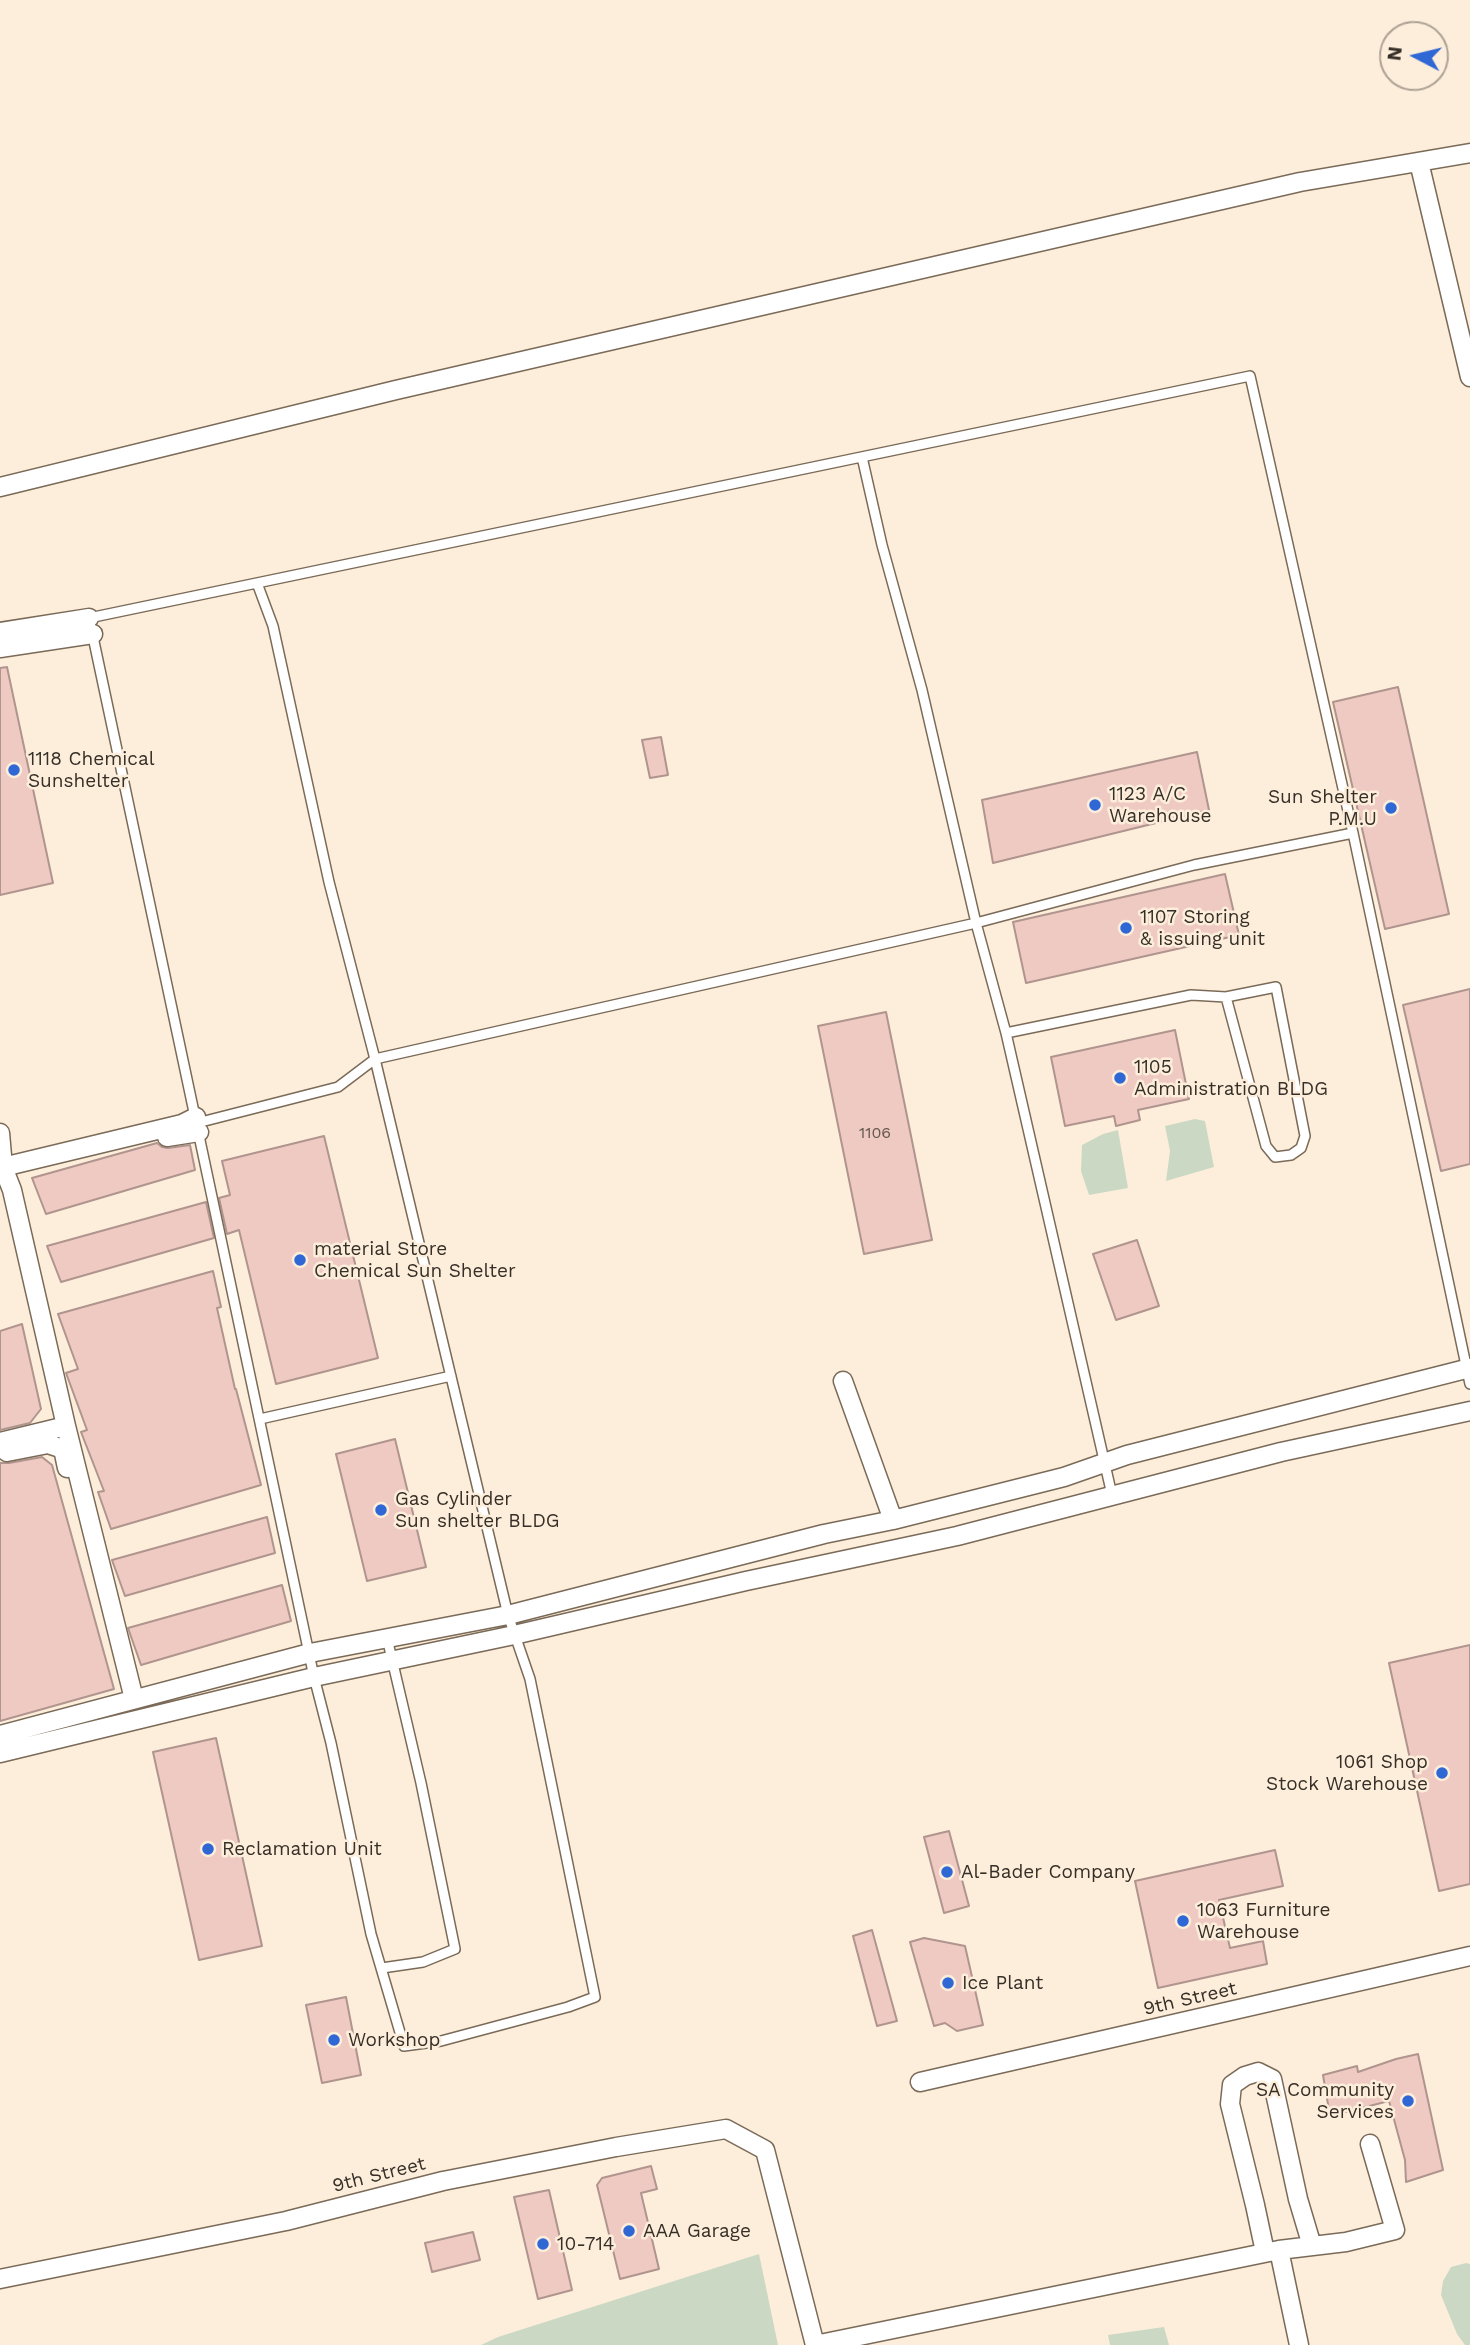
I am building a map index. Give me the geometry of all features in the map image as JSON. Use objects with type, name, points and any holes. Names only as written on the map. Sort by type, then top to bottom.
[{"type":"street","points":[[0,487],[396,390],[1287,185],[1470,153]]},
{"type":"street","points":[[1419,162],[1470,377]]},
{"type":"street","points":[[0,632],[91,626]]},
{"type":"street","points":[[0,648],[91,626]]},
{"type":"street","points":[[2,1180],[172,1136],[197,1124]]},
{"type":"street","points":[[0,1133],[2,1180],[12,1190],[62,1427],[129,1701]]},
{"type":"street","points":[[0,1735],[310,1653],[508,1615],[824,1534],[893,1520],[1064,1477],[1103,1461],[1469,1374]]},
{"type":"street","points":[[843,1381],[893,1520]]},
{"type":"street","points":[[0,1753],[152,1714],[957,1536],[1281,1452],[1470,1411]]},
{"type":"street","points":[[0,1442],[62,1427]]},
{"type":"street","points":[[62,1427],[63,1449],[129,1701]]},
{"type":"street","points":[[0,1454],[48,1444],[63,1449]]},
{"type":"street","name":"9th Street","points":[[920,2082],[1470,1956]]},
{"type":"street","points":[[1299,2345],[1272,2251],[1255,2205],[1230,2104],[1232,2085],[1245,2076],[1258,2072],[1272,2078],[1298,2199],[1312,2246]]},
{"type":"street","name":"9th Street","points":[[0,2279],[286,2221],[443,2181],[616,2147],[726,2129],[765,2150],[815,2345],[1272,2251]]},
{"type":"street","points":[[1272,2251],[1346,2242],[1395,2230],[1370,2144]]},
{"type":"lane","points":[[257,583],[273,626],[329,882],[375,1059],[508,1615],[530,1679],[595,1997],[568,2007],[441,2041],[404,2046],[371,1934],[331,1743],[314,1678],[91,626],[257,583],[1250,376],[1353,833],[1469,1374]]},
{"type":"lane","points":[[862,457],[882,545],[922,690],[976,923],[1006,1034],[1112,1495]]},
{"type":"lane","points":[[197,1124],[338,1087],[375,1059],[976,923],[1194,865],[1353,833]]},
{"type":"lane","points":[[1006,1034],[1191,995],[1226,997],[1276,987],[1305,1136],[1301,1148],[1291,1155],[1275,1157],[1266,1146],[1226,997]]},
{"type":"lane","points":[[260,1419],[451,1376]]},
{"type":"lane","points":[[382,1968],[423,1962],[455,1949],[421,1783],[387,1638]]},
{"type":"green space","points":[[1195,1119],[1205,1121],[1214,1167],[1166,1181],[1170,1151],[1165,1126]]},
{"type":"green space","points":[[1118,1130],[1128,1188],[1089,1195],[1081,1171],[1082,1145]]},
{"type":"green space","points":[[759,2254],[778,2345],[481,2345],[498,2337]]},
{"type":"green space","points":[[1470,2264],[1470,2345],[1465,2345],[1457,2334],[1441,2295],[1443,2281],[1451,2267]]},
{"type":"green space","points":[[1164,2327],[1169,2345],[1110,2345],[1108,2335]]},
{"type":"building","name":"1118 Chemical Sunshelter","points":[[7,667],[53,883],[0,895],[0,668]]},
{"type":"building","name":"Sun Shelter P.M.U","points":[[1398,687],[1449,914],[1385,929],[1333,702]]},
{"type":"building","points":[[661,737],[668,775],[650,778],[642,740]]},
{"type":"building","name":"1123 A/C Warehouse","points":[[1197,752],[1209,810],[993,863],[982,800]]},
{"type":"building","name":"1107 Storing & issuing unit","points":[[1225,874],[1239,935],[1026,983],[1013,922]]},
{"type":"building","points":[[1470,989],[1470,1164],[1441,1171],[1403,1005]]},
{"type":"building","points":[[886,1012],[932,1240],[864,1254],[818,1026]]},
{"type":"building","name":"1105 Administration BLDG","points":[[1175,1030],[1189,1099],[1138,1110],[1140,1120],[1116,1126],[1114,1116],[1065,1126],[1051,1057]]},
{"type":"building","name":"material Store Chemical Sun Shelter","points":[[324,1136],[378,1358],[276,1384],[239,1230],[227,1234],[219,1198],[230,1195],[222,1161]]},
{"type":"building","points":[[157,1143],[168,1148],[190,1145],[195,1170],[46,1214],[32,1178]]},
{"type":"building","points":[[206,1202],[214,1238],[61,1282],[47,1246]]},
{"type":"building","points":[[1137,1240],[1159,1306],[1116,1320],[1093,1254]]},
{"type":"building","points":[[213,1271],[221,1307],[217,1308],[235,1389],[261,1485],[111,1529],[98,1492],[104,1491],[81,1432],[87,1430],[66,1373],[78,1369],[58,1314]]},
{"type":"building","points":[[22,1324],[41,1409],[30,1423],[0,1430],[0,1331]]},
{"type":"building","name":"Gas Cylinder Sun shelter BLDG","points":[[395,1439],[426,1567],[367,1581],[336,1454]]},
{"type":"building","points":[[42,1457],[52,1465],[114,1689],[0,1721],[0,1463]]},
{"type":"building","points":[[267,1517],[275,1553],[125,1596],[112,1560]]},
{"type":"building","points":[[282,1585],[291,1621],[141,1665],[128,1628]]},
{"type":"building","name":"1061 Shop Stock Warehouse","points":[[1470,1645],[1470,1884],[1439,1891],[1389,1663]]},
{"type":"building","name":"Reclamation Unit","points":[[216,1738],[262,1946],[199,1960],[153,1752]]},
{"type":"building","name":"Al-Bader Company","points":[[949,1831],[969,1906],[944,1913],[924,1837]]},
{"type":"building","name":"1063 Furniture Warehouse","points":[[1275,1850],[1283,1886],[1219,1900],[1230,1948],[1263,1941],[1267,1964],[1158,1988],[1135,1881]]},
{"type":"building","points":[[872,1930],[897,2021],[877,2026],[853,1936]]},
{"type":"building","name":"Ice Plant","points":[[924,1938],[965,1946],[983,2025],[957,2031],[945,2023],[934,2026],[910,1942]]},
{"type":"building","name":"Workshop","points":[[346,1997],[361,2075],[322,2083],[306,2005]]},
{"type":"building","name":"SA Community Services","points":[[1418,2054],[1443,2170],[1406,2182],[1405,2160],[1389,2101],[1330,2116],[1323,2075],[1357,2066],[1358,2072]]},
{"type":"building","name":"AAA Garage","points":[[651,2166],[657,2189],[641,2193],[659,2269],[620,2279],[597,2185],[602,2178]]},
{"type":"building","name":"10-714","points":[[549,2190],[572,2290],[538,2299],[514,2197]]},
{"type":"building","points":[[473,2232],[480,2260],[432,2272],[425,2243]]},
{"type":"place","name":"1118 Chemical Sunshelter","points":[[14,770]]},
{"type":"place","name":"1123 A/C Warehouse","points":[[1095,805]]},
{"type":"place","name":"Sun Shelter P.M.U","points":[[1391,808]]},
{"type":"place","name":"1107 Storing & issuing unit","points":[[1126,928]]},
{"type":"place","name":"1105 Administration BLDG","points":[[1120,1078]]},
{"type":"place","name":"material Store Chemical Sun Shelter","points":[[300,1260]]},
{"type":"place","name":"Gas Cylinder Sun shelter BLDG","points":[[381,1510]]},
{"type":"place","name":"1061 Shop Stock Warehouse","points":[[1442,1773]]},
{"type":"place","name":"Reclamation Unit","points":[[208,1849]]},
{"type":"place","name":"Al-Bader Company","points":[[947,1872]]},
{"type":"place","name":"1063 Furniture Warehouse","points":[[1183,1921]]},
{"type":"place","name":"Ice Plant","points":[[948,1983]]},
{"type":"place","name":"Workshop","points":[[334,2040]]},
{"type":"place","name":"SA Community Services","points":[[1408,2101]]},
{"type":"place","name":"AAA Garage","points":[[629,2231]]},
{"type":"place","name":"10-714","points":[[543,2244]]}]
